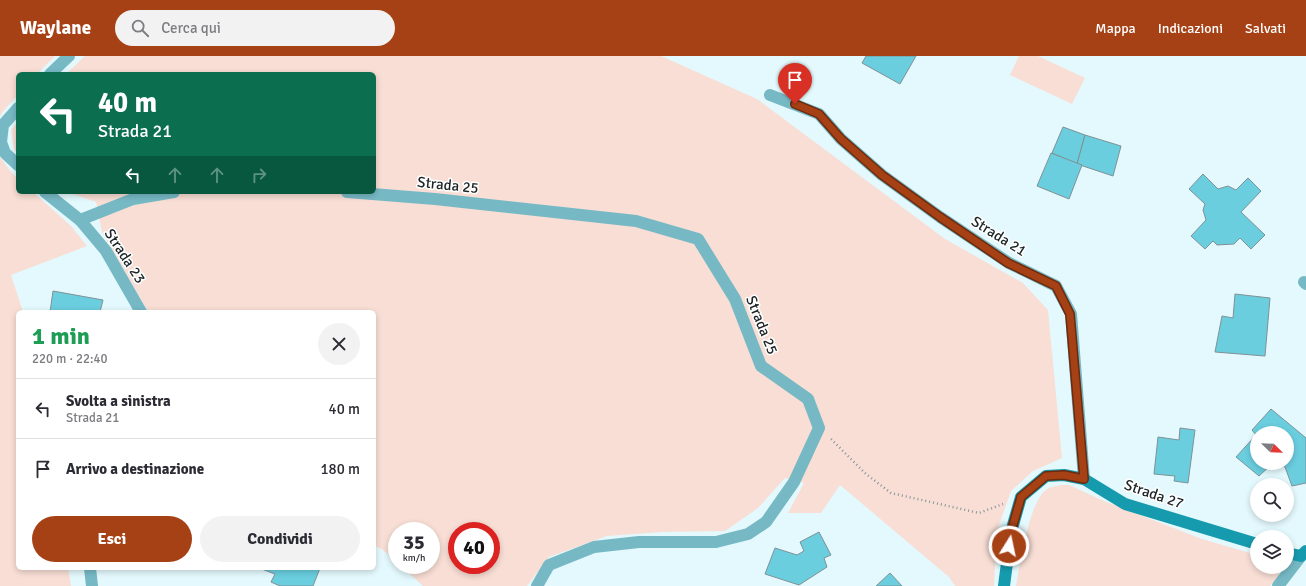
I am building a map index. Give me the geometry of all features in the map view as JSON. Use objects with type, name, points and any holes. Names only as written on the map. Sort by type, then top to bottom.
[{"type":"street","points":[[52,72],[70,56]]},
{"type":"street","name":"Strada 21","points":[[770,95],[819,114],[841,139],[882,175],[940,217],[1008,263],[1056,286],[1070,314],[1084,479]]},
{"type":"street","points":[[16,110],[3,125],[1,142],[5,153],[16,163]]},
{"type":"street","name":"Strada 23","points":[[48,194],[80,220],[106,251],[139,310]]},
{"type":"street","points":[[80,220],[133,199],[162,194]]},
{"type":"street","name":"Strada 25","points":[[372,194],[435,199],[636,221],[698,239],[735,299],[761,366],[808,399],[819,428]]},
{"type":"street","points":[[537,586],[549,566],[594,547],[639,542],[716,542],[748,534],[766,522],[794,482],[819,428]]},
{"type":"street","name":"Strada 27","points":[[1021,497],[1046,476],[1064,475],[1084,479],[1125,504],[1250,542]]},
{"type":"street","points":[[1004,586],[1011,532],[1021,497]]},
{"type":"street","points":[[1278,586],[1304,553]]},
{"type":"street","points":[[90,570],[92,586]]},
{"type":"path","points":[[819,428],[866,474],[890,493],[979,513],[1021,497]]},
{"type":"shaded area","points":[[0,56],[55,56],[39,72],[16,72],[16,97],[0,116]]},
{"type":"shaded area","points":[[85,56],[661,56],[757,99],[945,239],[1023,283],[1048,310],[1062,458],[1033,471],[1011,491],[997,531],[994,586],[955,586],[949,577],[840,485],[821,513],[788,513],[804,483],[785,478],[758,508],[725,531],[662,532],[607,536],[549,557],[527,586],[423,586],[410,574],[440,574],[440,522],[388,522],[388,554],[376,546],[376,310],[147,310],[102,232],[96,202],[73,194],[376,194],[376,72],[68,72]]},
{"type":"shaded area","points":[[1019,56],[1038,56],[1085,78],[1072,104],[1010,75]]},
{"type":"shaded area","points":[[16,124],[16,152],[14,149],[11,130]]},
{"type":"shaded area","points":[[0,157],[16,177],[16,194],[35,194],[71,226],[87,246],[11,275],[22,310],[16,310],[16,570],[68,570],[71,586],[0,586]]},
{"type":"shaded area","points":[[1069,485],[1104,501],[1202,539],[1250,553],[1250,574],[1279,574],[1279,576],[1270,586],[1016,586],[1030,519],[1041,496],[1047,489]]},
{"type":"building","points":[[866,56],[916,56],[900,84],[862,63]]},
{"type":"building","points":[[1063,127],[1085,135],[1077,164],[1052,153]]},
{"type":"building","points":[[1085,135],[1121,146],[1113,176],[1077,164]]},
{"type":"building","points":[[1051,153],[1082,165],[1069,199],[1037,186]]},
{"type":"building","points":[[1203,174],[1218,189],[1228,186],[1236,190],[1248,178],[1261,191],[1241,212],[1265,235],[1251,249],[1240,238],[1234,244],[1217,245],[1213,241],[1205,249],[1191,236],[1206,220],[1203,210],[1205,204],[1189,189]]},
{"type":"building","points":[[53,291],[103,300],[100,310],[50,310]]},
{"type":"building","points":[[1235,294],[1270,298],[1265,356],[1215,352],[1222,316],[1233,318]]},
{"type":"building","points":[[1271,409],[1292,426],[1256,426]]},
{"type":"building","points":[[1180,428],[1195,430],[1188,483],[1174,481],[1175,476],[1154,474],[1158,437],[1179,440]]},
{"type":"building","points":[[1294,428],[1306,438],[1306,483],[1294,486],[1294,478],[1289,478],[1286,470],[1294,470]]},
{"type":"building","points":[[1250,442],[1250,469],[1236,457]]},
{"type":"building","points":[[1252,470],[1265,470],[1259,476]]},
{"type":"building","points":[[819,532],[831,555],[824,558],[827,567],[799,585],[765,574],[775,548],[797,555],[804,551],[800,542]]},
{"type":"building","points":[[264,570],[319,570],[313,586],[280,586],[271,582],[275,574]]},
{"type":"building","points":[[890,573],[902,586],[876,586]]},
{"type":"route","points":[[795,104],[819,114],[841,139],[882,175],[940,217],[1008,263],[1056,286],[1070,314],[1084,479],[1064,475],[1046,476],[1021,497],[1011,532],[1009,546]]}]
